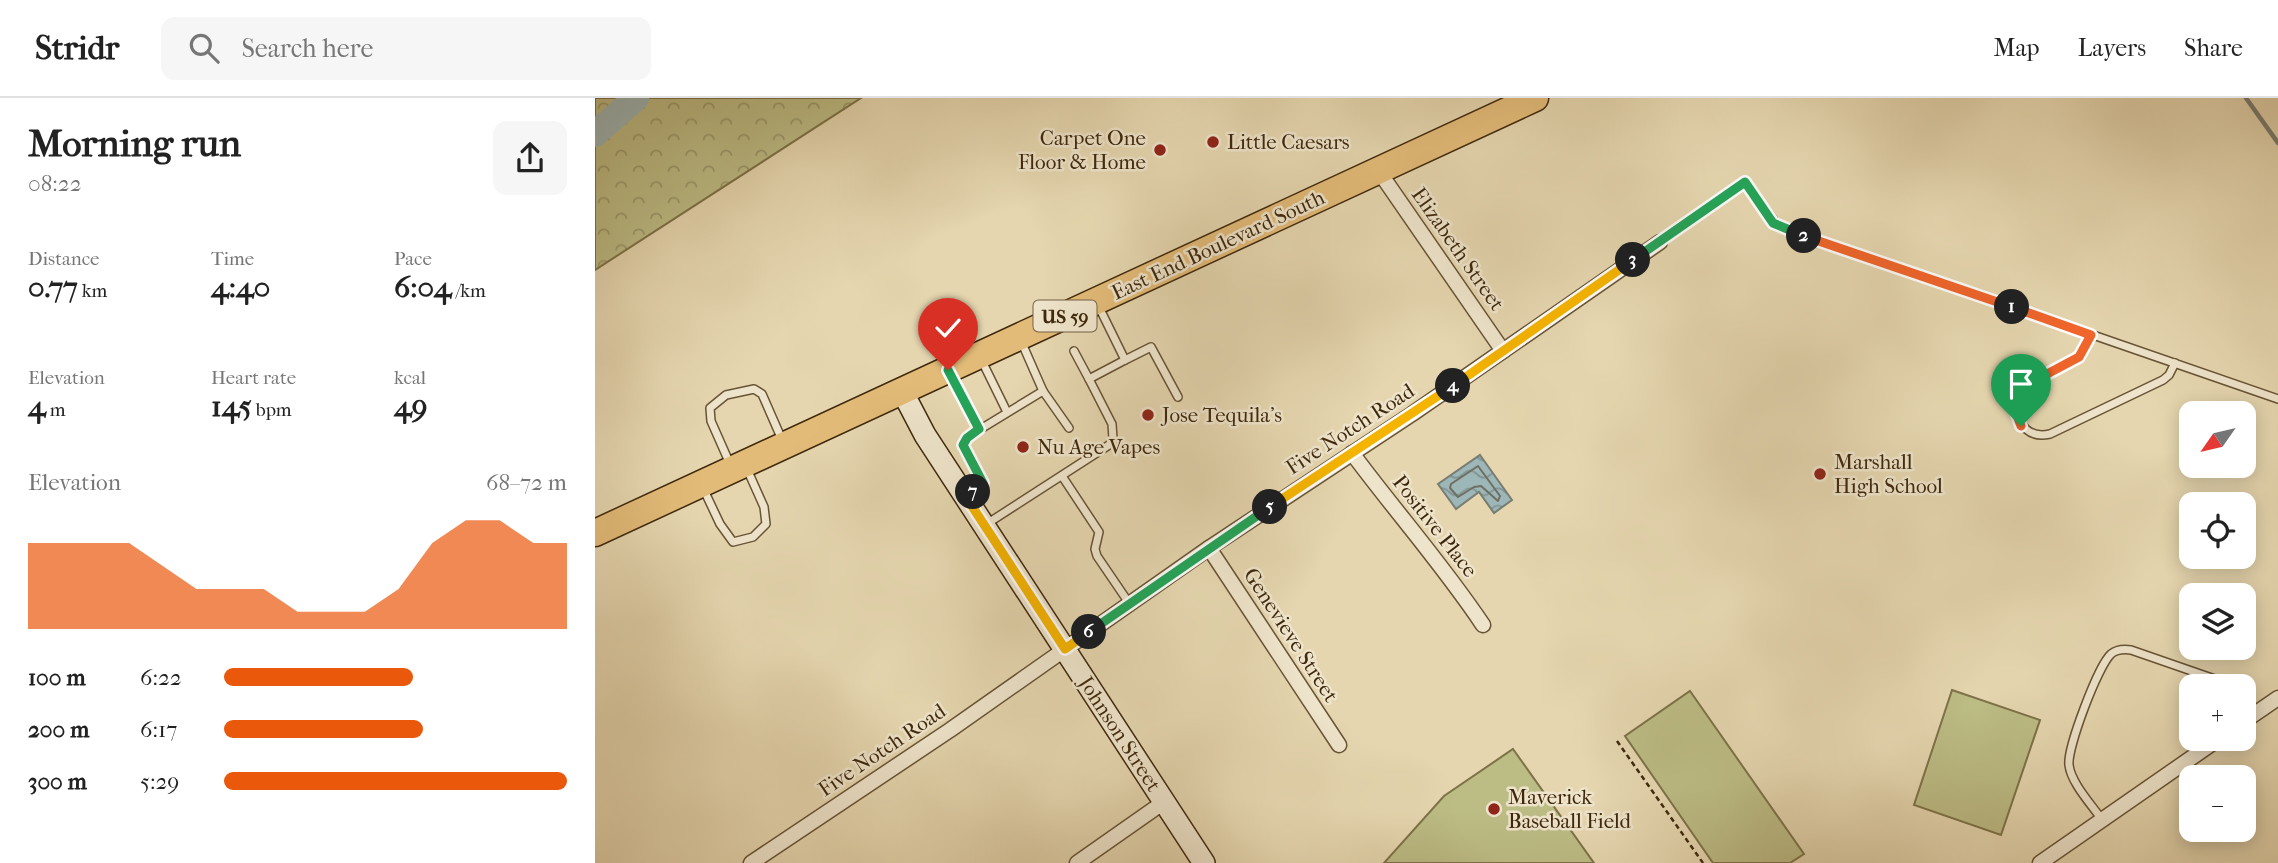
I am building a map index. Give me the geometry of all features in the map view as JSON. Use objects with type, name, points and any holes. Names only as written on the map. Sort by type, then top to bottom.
[{"type":"highway","name":"East End Boulevard South","points":[[595,533],[1535,98]]},
{"type":"street","name":"Elizabeth Street","points":[[1378,170],[1503,351]]},
{"type":"street","name":"Five Notch Road","points":[[751,863],[1660,242]]},
{"type":"street","name":"Johnson Street","points":[[902,391],[925,435],[1204,863]]},
{"type":"street","name":"Positive Place","points":[[1352,453],[1414,536],[1454,582],[1483,625]]},
{"type":"street","name":"Genevieve Street","points":[[1209,548],[1339,745]]},
{"type":"street","points":[[2256,714],[2278,698]]},
{"type":"street","points":[[2040,863],[2201,751]]},
{"type":"street","points":[[1077,863],[1164,802]]},
{"type":"lane","points":[[1660,242],[1745,182],[1778,226],[2278,399]]},
{"type":"lane","points":[[1096,302],[1125,360]]},
{"type":"lane","points":[[2091,335],[2079,357],[2017,390],[2013,408],[2026,431],[2038,436],[2050,434],[2163,380],[2175,363]]},
{"type":"lane","points":[[1019,337],[1043,391],[1069,428]]},
{"type":"lane","points":[[1089,379],[1151,347],[1178,397]]},
{"type":"lane","points":[[985,526],[1109,445],[1113,439],[1112,424],[1074,351]]},
{"type":"lane","points":[[979,356],[1007,412]]},
{"type":"lane","points":[[948,370],[979,429]]},
{"type":"lane","points":[[701,484],[720,524],[733,542],[753,537],[766,524],[765,506],[711,421],[710,408],[726,395],[754,389],[762,394],[785,446]]},
{"type":"lane","points":[[966,497],[983,483],[963,449],[964,440],[1043,391]]},
{"type":"lane","points":[[1062,476],[1099,532],[1094,549],[1129,603]]},
{"type":"lane","points":[[2102,820],[2074,778],[2069,762],[2089,699],[2109,656],[2119,650],[2131,650],[2200,674]]},
{"type":"path","points":[[1617,741],[1703,863]]},
{"type":"green space","points":[[595,98],[861,98],[595,270]]},
{"type":"green space","points":[[1952,690],[2040,720],[2001,835],[1914,805]]},
{"type":"green space","points":[[1690,691],[1804,854],[1790,863],[1713,863],[1625,736]]},
{"type":"green space","name":"Maverick Baseball Field","points":[[1513,749],[1594,863],[1384,863],[1444,796]]},
{"type":"water","points":[[1480,455],[1512,500],[1494,513],[1479,492],[1456,509],[1438,484]]},
{"type":"waterway","points":[[595,134],[636,98]]},
{"type":"waterway","points":[[2246,98],[2278,143]]},
{"type":"place","name":"Little Caesars","points":[[1213,142]]},
{"type":"place","name":"Carpet One Floor & Home","points":[[1160,150]]},
{"type":"place","name":"Jose Tequila's","points":[[1148,415]]},
{"type":"place","name":"Nu Age Vapes","points":[[1023,447]]},
{"type":"place","name":"Marshall High School","points":[[1820,474]]},
{"type":"place","name":"Maverick Baseball Field","points":[[1494,809]]},
{"type":"route","points":[[948,370],[979,429],[964,440],[963,449],[983,483],[966,497],[1065,649],[1209,548],[1412,414],[1745,182],[1769,218],[1778,226],[2091,335],[2088,346],[2079,357],[2023,384],[2017,390],[2012,402],[2021,426]]}]
